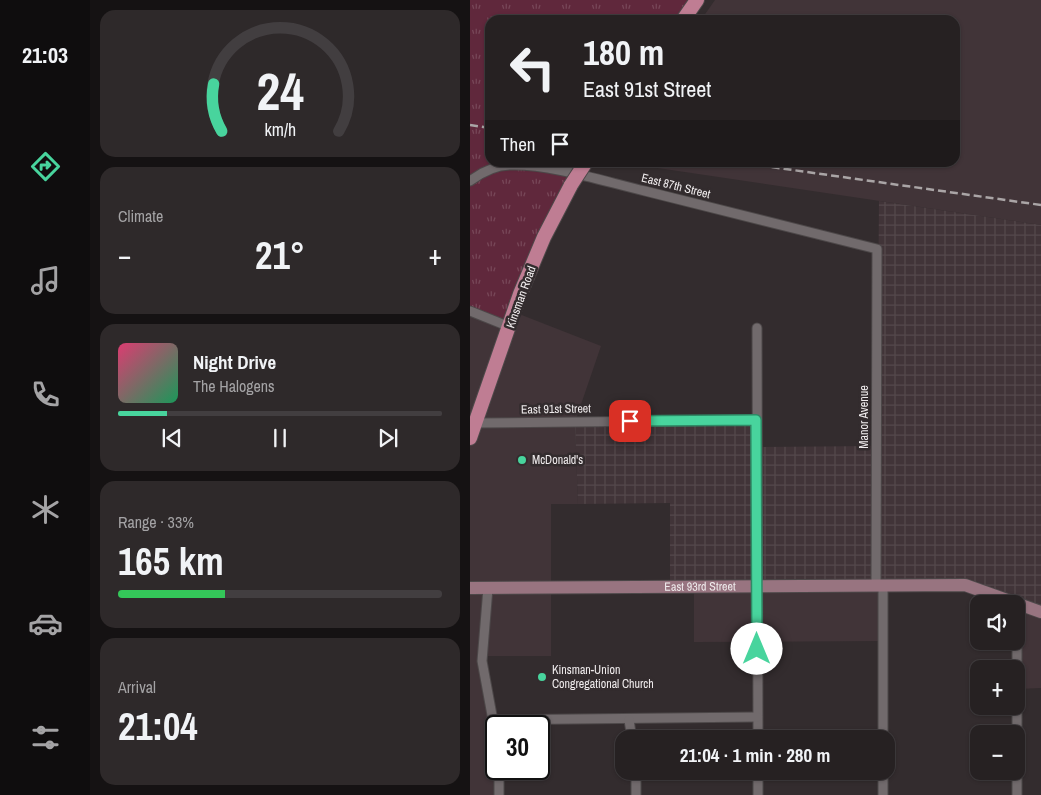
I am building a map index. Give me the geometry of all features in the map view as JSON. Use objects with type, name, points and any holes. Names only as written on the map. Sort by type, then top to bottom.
[{"type":"main road","points":[[686,15],[697,0]]},
{"type":"main road","name":"Kinsman Road","points":[[470,438],[520,294],[544,237],[571,185],[583,167]]},
{"type":"main road","name":"East 93rd Street","points":[[470,588],[965,585],[996,595]]},
{"type":"main road","name":"East 93rd Street","points":[[1025,605],[1041,612]]},
{"type":"street","name":"East 87th Street","points":[[470,182],[478,174],[499,167]]},
{"type":"street","name":"East 87th Street","points":[[536,167],[585,176],[877,249]]},
{"type":"street","name":"Manor Avenue","points":[[877,249],[883,730]]},
{"type":"street","points":[[470,311],[510,327]]},
{"type":"street","points":[[757,328],[758,730]]},
{"type":"street","name":"East 91st Street","points":[[476,423],[756,420]]},
{"type":"street","points":[[488,588],[482,661],[494,715]]},
{"type":"street","points":[[1017,650],[1018,795]]},
{"type":"street","points":[[550,720],[757,717]]},
{"type":"street","points":[[629,720],[631,730]]},
{"type":"street","points":[[499,780],[499,795]]},
{"type":"street","points":[[636,780],[636,795]]},
{"type":"street","points":[[758,780],[758,795]]},
{"type":"street","points":[[883,780],[883,795]]},
{"type":"shaded area","points":[[715,0],[1041,0],[1041,225],[651,167],[960,167],[960,15],[704,15]]},
{"type":"shaded area","points":[[879,201],[1041,225],[1041,612],[1025,606],[1025,595],[993,595],[965,585],[670,586],[670,503],[578,504],[575,422],[756,420],[757,447],[877,446]]},
{"type":"shaded area","points":[[470,311],[514,312],[601,346],[575,422],[578,504],[551,504],[551,656],[483,656],[492,715],[485,715],[485,780],[498,780],[499,795],[470,795]]},
{"type":"shaded area","points":[[883,585],[883,641],[694,642],[694,586]]},
{"type":"shaded area","points":[[1025,605],[1041,612],[1041,688],[1025,689],[1025,660],[1017,660],[1017,650],[1025,650]]},
{"type":"green space","points":[[470,0],[697,0],[686,15],[485,15],[485,167],[584,167],[510,327],[470,311]]},
{"type":"railway","points":[[470,125],[485,127]]},
{"type":"railway","points":[[771,167],[1041,205]]},
{"type":"place","name":"McDonald's","points":[[522,460]]},
{"type":"place","name":"Kinsman-Union Congregational Church","points":[[542,677]]},
{"type":"route","points":[[630,421],[756,420],[757,649]]}]
